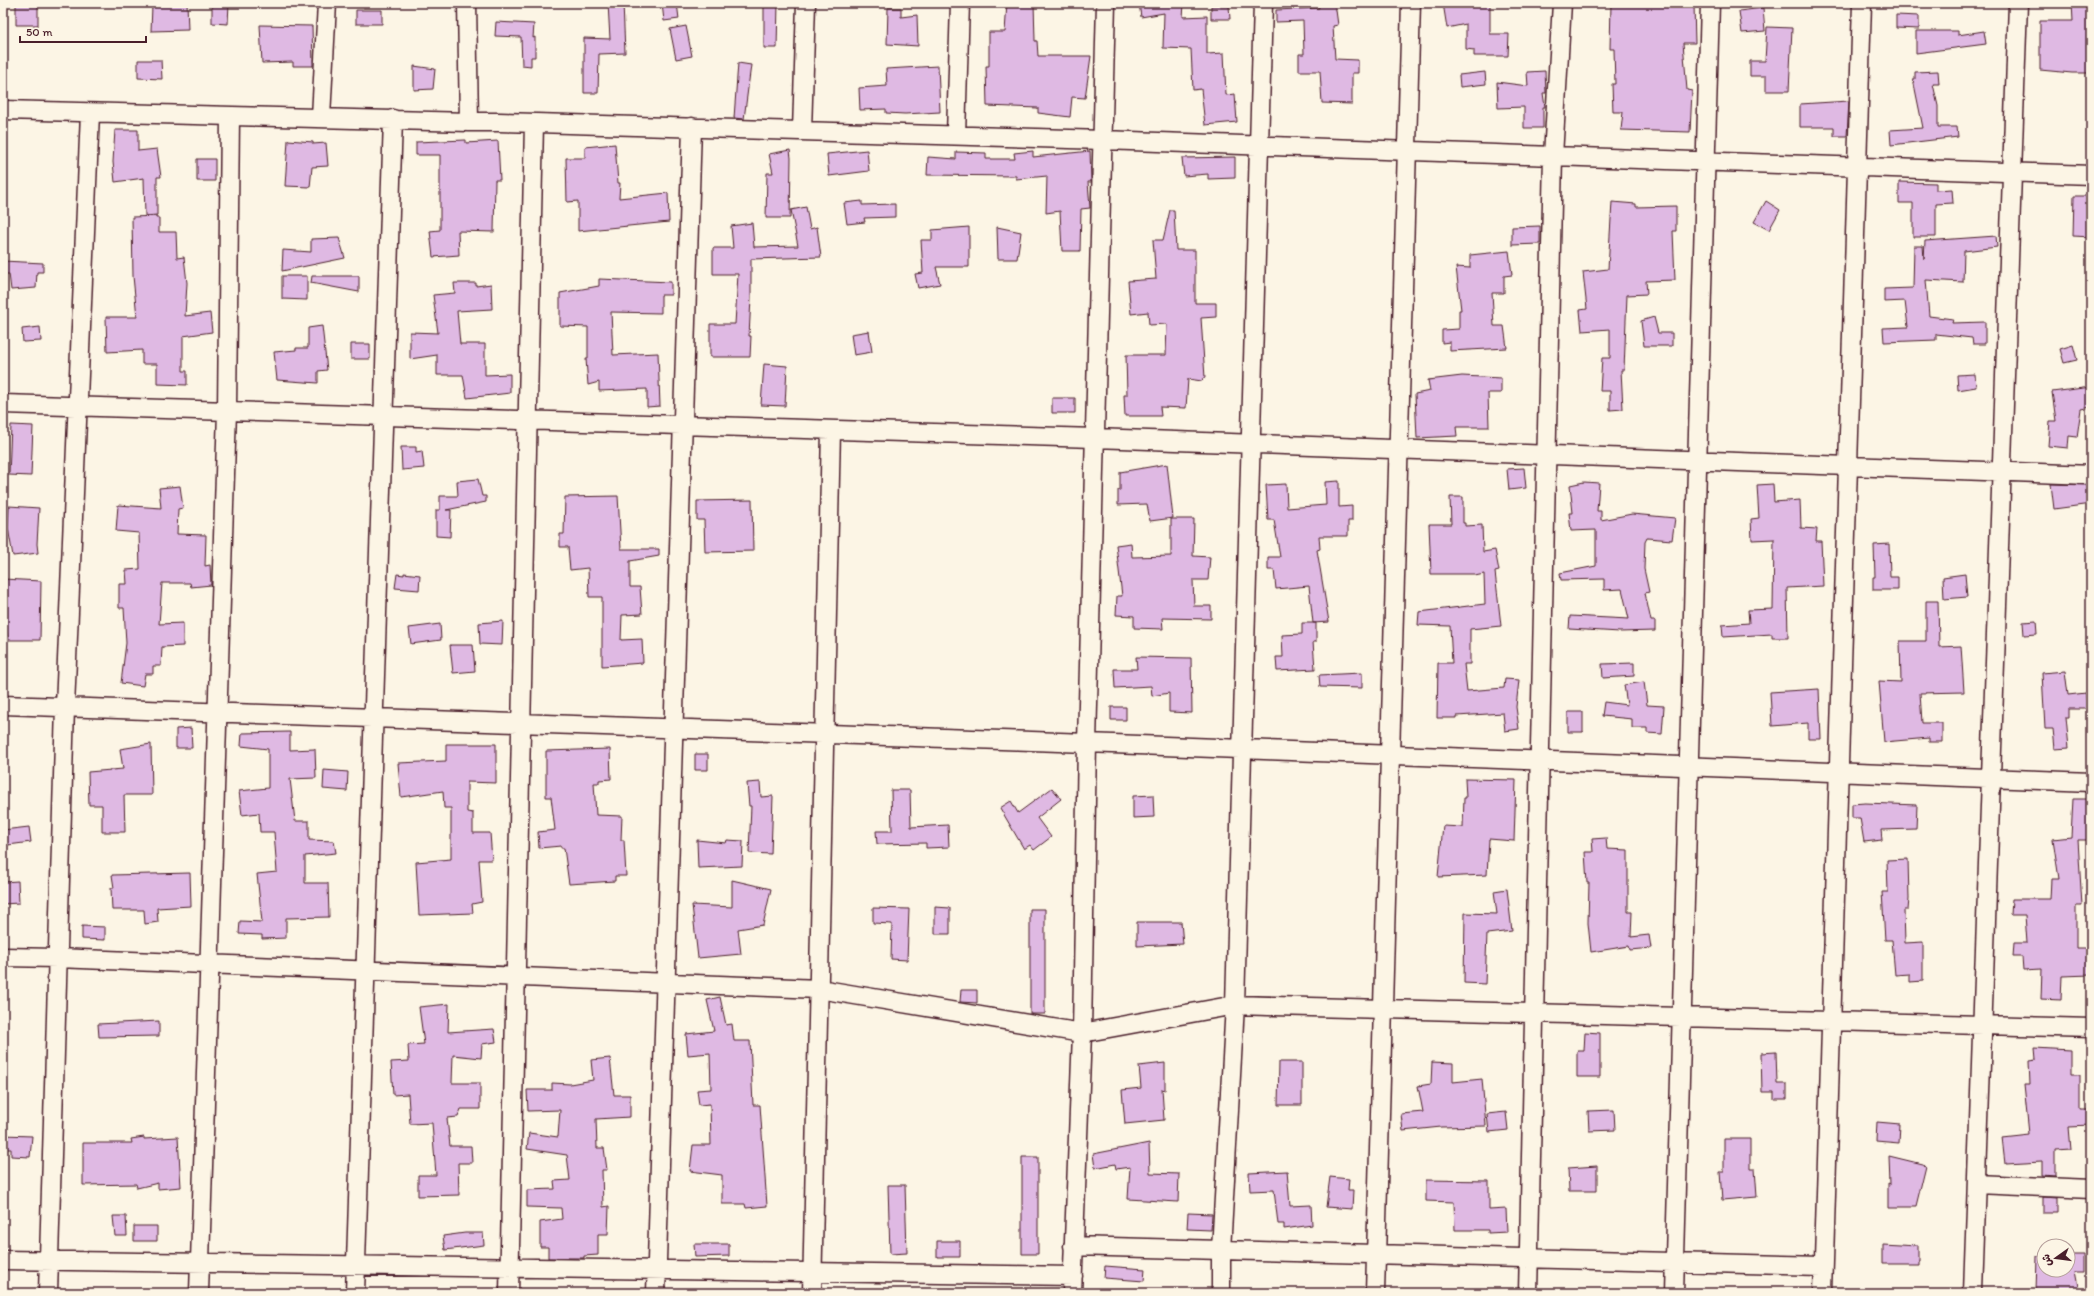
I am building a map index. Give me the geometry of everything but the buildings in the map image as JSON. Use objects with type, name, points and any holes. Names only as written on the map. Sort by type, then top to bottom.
[{"type":"street","points":[[321,117],[327,3]]},
{"type":"street","points":[[467,3],[469,122]]},
{"type":"street","points":[[802,131],[806,3]]},
{"type":"street","points":[[956,135],[960,3]]},
{"type":"street","points":[[3,1260],[813,1272],[1072,1285],[1082,1033],[1087,743],[1106,3]]},
{"type":"street","points":[[1221,1293],[1221,1250],[1235,1005],[1263,3]]},
{"type":"street","points":[[1375,1293],[1412,3]]},
{"type":"street","points":[[1528,1293],[1553,156],[1562,3]]},
{"type":"street","points":[[1674,1293],[1710,3]]},
{"type":"street","points":[[1823,1293],[1822,1266],[1862,3]]},
{"type":"street","points":[[1973,1293],[2018,3]]},
{"type":"street","points":[[3,110],[321,117],[956,135],[2091,175]]},
{"type":"street","points":[[48,1293],[65,707],[90,113]]},
{"type":"street","points":[[199,1293],[227,411],[230,116]]},
{"type":"street","points":[[355,1293],[393,119]]},
{"type":"street","points":[[509,1293],[534,123]]},
{"type":"street","points":[[656,1293],[692,127]]},
{"type":"street","points":[[3,404],[1095,438],[2091,475]]},
{"type":"street","points":[[812,1293],[831,430]]},
{"type":"street","points":[[3,705],[1087,743],[2091,782]]},
{"type":"street","points":[[3,957],[209,964],[819,990],[1082,1033],[1235,1005],[2091,1028]]},
{"type":"street","points":[[1977,1184],[2091,1189]]},
{"type":"street","points":[[1073,1246],[1822,1266]]}]
